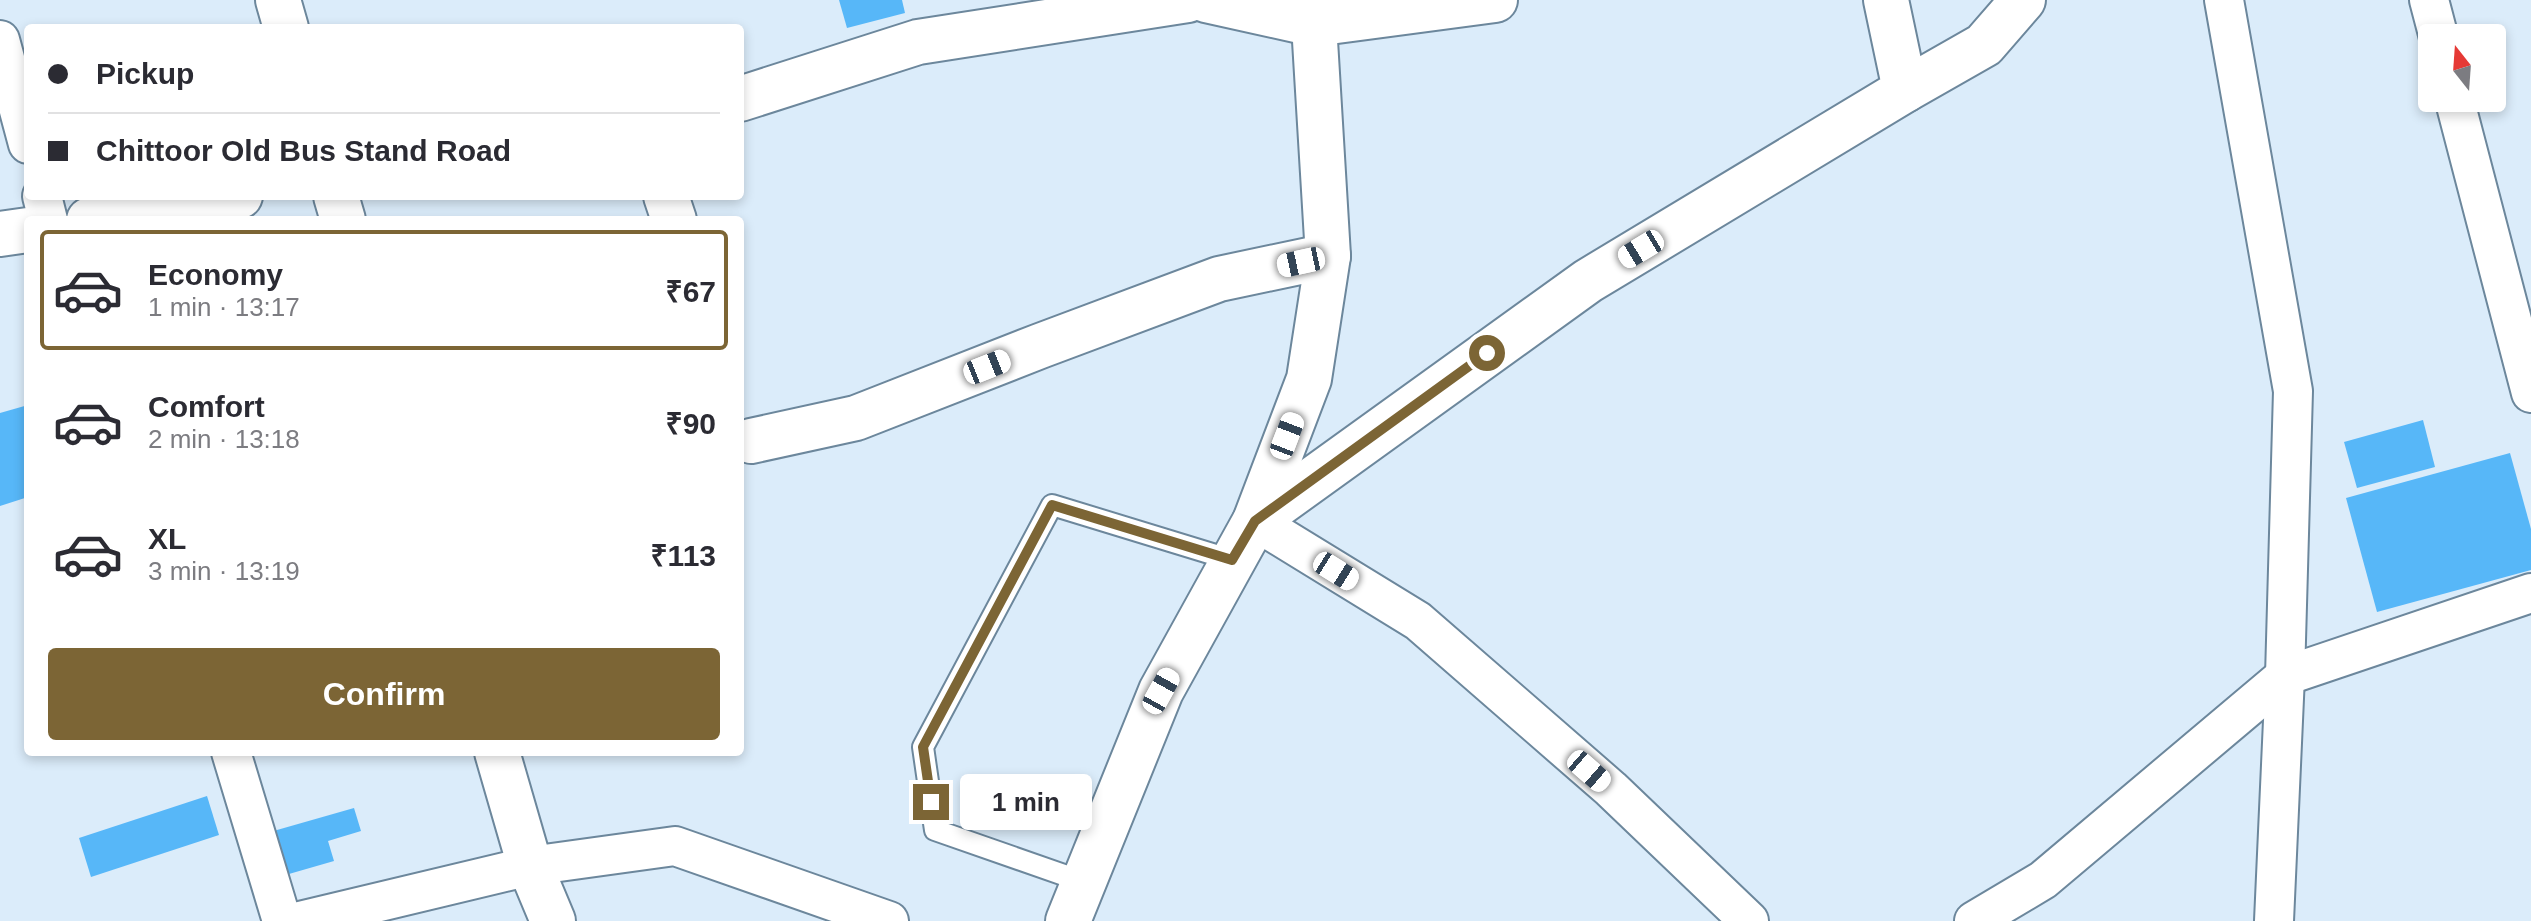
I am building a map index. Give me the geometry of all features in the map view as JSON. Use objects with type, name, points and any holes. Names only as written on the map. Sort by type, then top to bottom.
[{"type":"main road","points":[[278,0],[285,24]]},
{"type":"main road","points":[[744,98],[918,42],[1188,0]]},
{"type":"main road","points":[[1206,0],[1312,12],[1495,0]]},
{"type":"main road","points":[[1886,0],[1905,90]]},
{"type":"main road","points":[[1255,521],[1588,281],[1984,45],[2023,0]]},
{"type":"main road","points":[[1076,901],[1161,691],[1255,521],[1309,379],[1328,256],[1312,12]]},
{"type":"main road","points":[[114,216],[215,200]]},
{"type":"main road","points":[[0,234],[24,231]]},
{"type":"main road","points":[[744,432],[856,418],[1219,279],[1328,256]]},
{"type":"main road","points":[[498,756],[530,866],[553,921]]},
{"type":"street","points":[[2224,0],[2293,391],[2274,921]]},
{"type":"street","points":[[2429,0],[2435,24]]},
{"type":"street","points":[[0,40],[24,129]]},
{"type":"street","points":[[2458,112],[2531,393]]},
{"type":"street","points":[[1255,521],[1418,621],[1611,789],[1749,921]]},
{"type":"street","points":[[1974,921],[2043,880],[2285,676],[2531,593]]},
{"type":"street","points":[[232,756],[282,921]]},
{"type":"street","points":[[300,921],[530,866],[675,846],[889,921]]},
{"type":"lane","points":[[1076,901],[935,830],[923,747],[1052,505],[1232,560]]},
{"type":"building","points":[[839,0],[902,0],[905,13],[847,28]]},
{"type":"building","points":[[24,406],[24,498],[0,506],[0,413]]},
{"type":"building","points":[[2423,420],[2435,467],[2357,488],[2344,442]]},
{"type":"building","points":[[2510,453],[2531,529],[2531,570],[2377,612],[2346,498]]},
{"type":"building","points":[[207,796],[219,835],[91,877],[79,838]]},
{"type":"building","points":[[354,808],[361,831],[328,841],[334,861],[282,876],[270,832]]},
{"type":"route","points":[[931,802],[923,747],[1052,505],[1232,560],[1255,521],[1487,353]]}]
